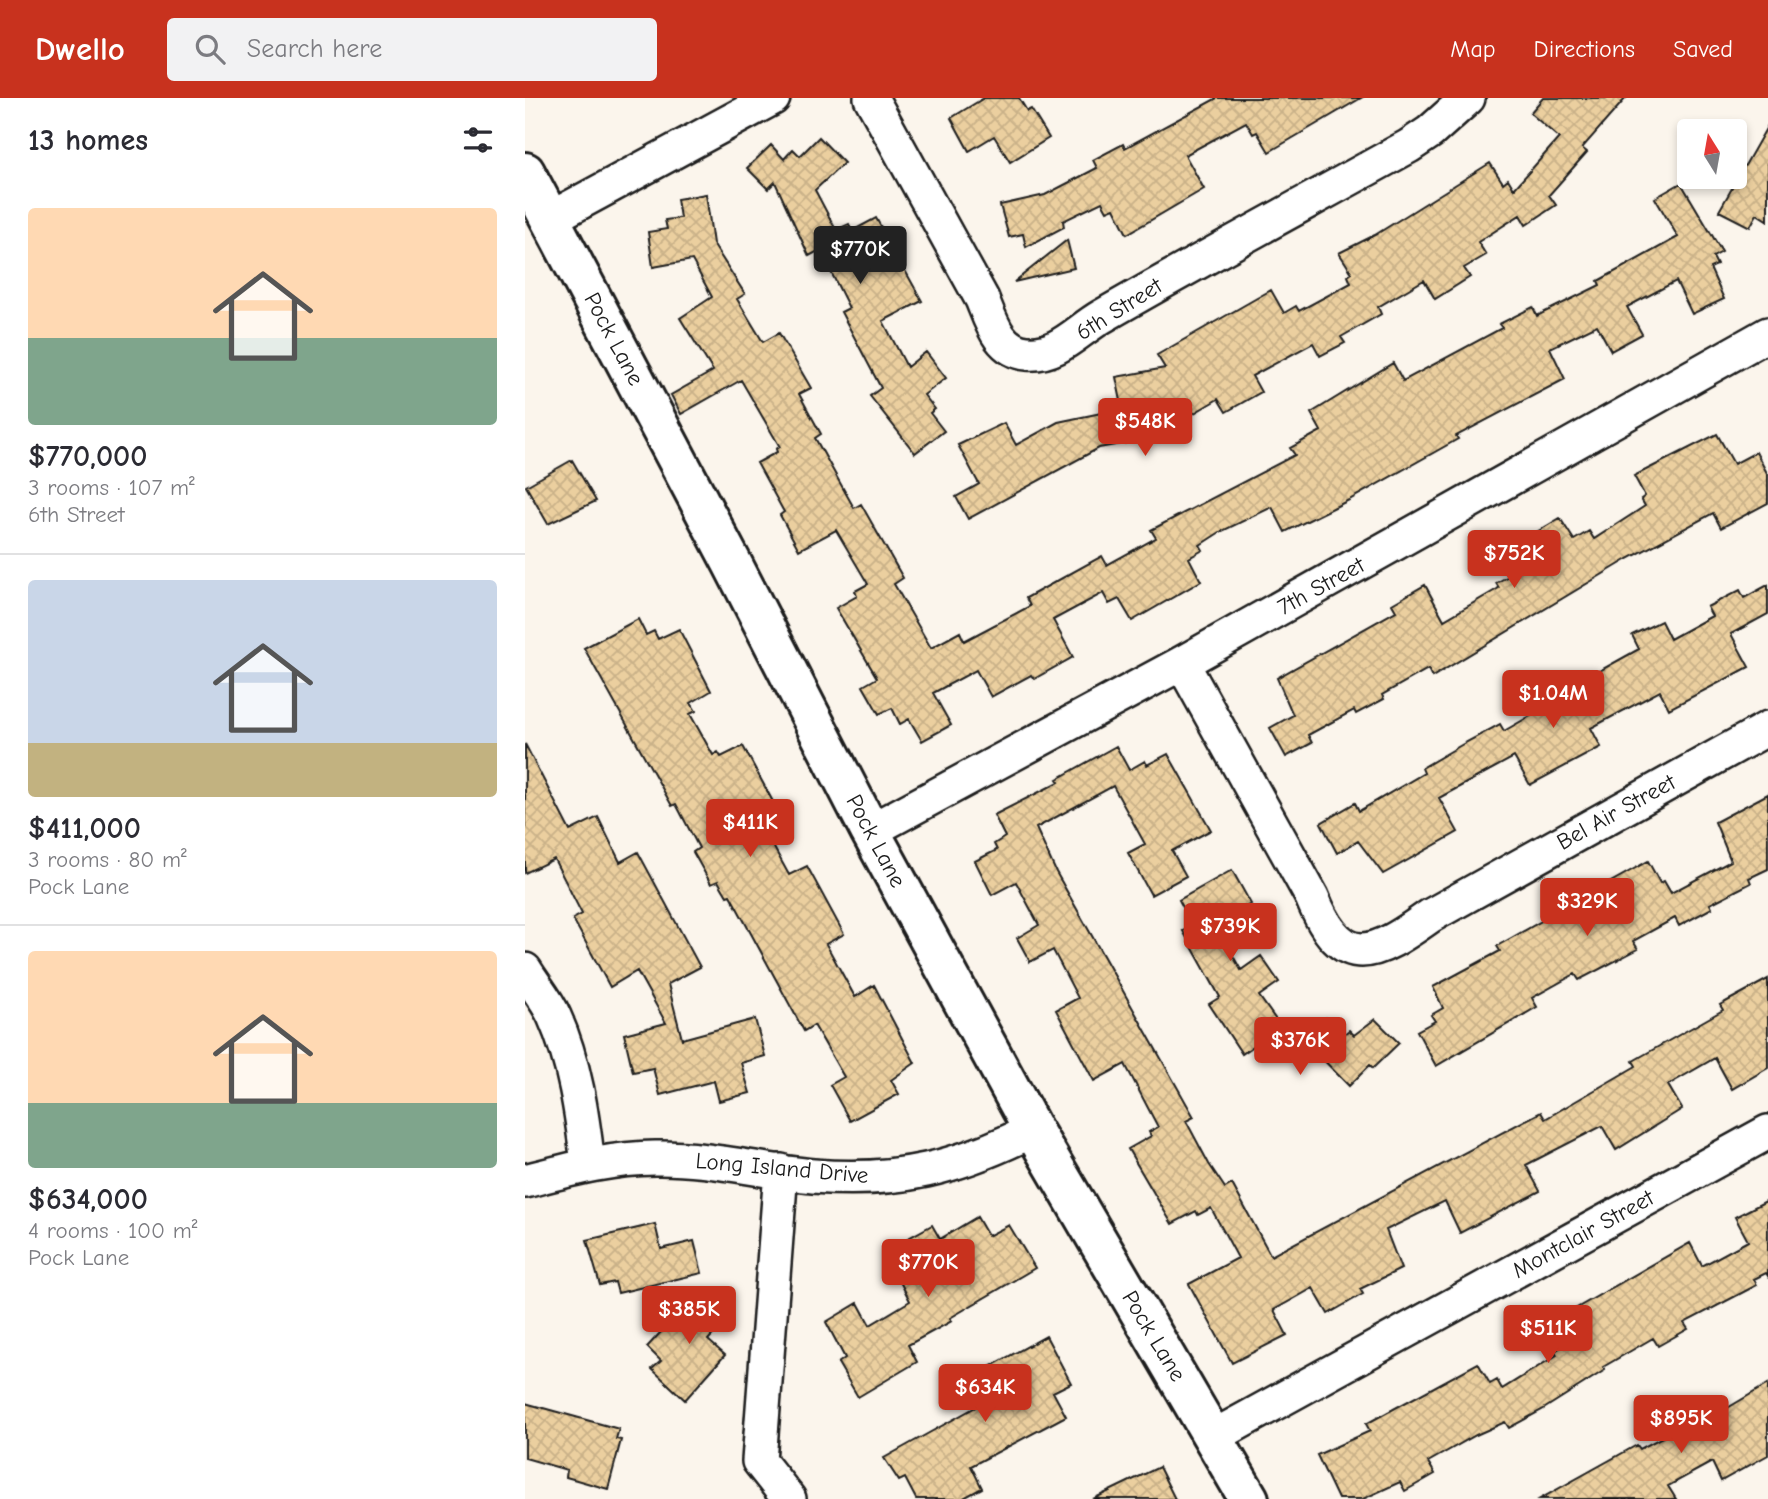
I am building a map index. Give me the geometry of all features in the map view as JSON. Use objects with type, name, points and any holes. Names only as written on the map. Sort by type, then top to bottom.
[{"type":"street","points":[[551,218],[773,98]]},
{"type":"street","name":"6th Street","points":[[871,98],[982,299],[996,334],[1013,349],[1026,353],[1049,352],[1066,343],[1082,328],[1409,146],[1430,132],[1468,98]]},
{"type":"street","name":"Pock Lane","points":[[525,172],[870,831],[1033,1130],[1249,1499]]},
{"type":"street","name":"7th Street","points":[[870,831],[1182,663],[1768,334]]},
{"type":"street","name":"Bel Air Street","points":[[1182,663],[1312,897],[1323,925],[1340,942],[1359,950],[1390,945],[1430,916],[1768,728]]},
{"type":"street","points":[[525,970],[553,1015],[566,1051],[580,1103],[588,1164]]},
{"type":"street","name":"Long Island Drive","points":[[525,1181],[588,1164],[654,1157],[813,1176],[882,1177],[938,1170],[984,1154],[1033,1130]]},
{"type":"street","name":"Montclair Street","points":[[1213,1437],[1768,1132]]},
{"type":"street","points":[[781,1171],[759,1461],[789,1499]]},
{"type":"building","points":[[984,98],[1019,98],[1027,111],[1031,109],[1049,138],[1010,162],[994,136],[969,151],[951,118]]},
{"type":"building","points":[[1217,98],[1361,98],[1269,152],[1257,132],[1253,134],[1246,122],[1185,155],[1204,189],[1127,234],[1114,208],[1107,211],[1102,202],[1063,221],[1064,227],[1026,247],[1023,234],[1009,237],[1000,205],[1045,195],[1097,168],[1093,160],[1123,144],[1125,148]]},
{"type":"building","points":[[1543,98],[1626,98],[1582,148],[1587,152],[1549,195],[1556,205],[1526,225],[1520,215],[1478,242],[1486,255],[1464,268],[1470,277],[1435,299],[1424,280],[1378,307],[1381,314],[1341,337],[1345,343],[1320,356],[1313,343],[1252,376],[1261,392],[1226,412],[1218,399],[1169,428],[1170,435],[1099,448],[968,519],[956,497],[979,484],[958,445],[1004,423],[1016,445],[1058,422],[1106,412],[1105,404],[1121,401],[1116,377],[1165,368],[1157,355],[1271,290],[1284,313],[1296,306],[1299,311],[1351,283],[1348,276],[1352,273],[1339,253],[1375,235],[1490,163],[1503,183],[1508,179],[1514,189],[1559,138],[1530,113]]},
{"type":"building","points":[[1768,125],[1768,221],[1757,214],[1750,227],[1719,211],[1732,189],[1747,189],[1747,162]]},
{"type":"building","points":[[819,137],[844,163],[815,190],[836,230],[849,224],[852,231],[876,218],[922,301],[883,321],[907,367],[926,352],[946,378],[924,395],[935,409],[930,413],[944,431],[915,453],[870,396],[881,388],[841,312],[849,308],[820,250],[809,256],[775,182],[768,189],[747,168],[771,145],[784,159],[793,149],[800,156]]},
{"type":"building","points":[[1677,185],[1677,189],[1685,189],[1722,252],[1713,257],[1717,265],[1710,268],[1724,299],[1692,314],[1676,281],[1627,307],[1642,334],[1611,351],[1597,325],[1550,348],[1565,379],[1456,436],[1458,439],[1349,500],[1285,532],[1272,507],[1220,532],[1200,545],[1203,550],[1189,558],[1201,581],[1132,621],[1119,599],[1109,604],[1103,593],[1053,620],[1073,657],[1034,679],[1031,675],[991,697],[976,670],[933,693],[951,725],[922,741],[909,719],[900,724],[892,708],[879,714],[863,686],[877,678],[836,608],[857,596],[855,591],[868,584],[836,530],[799,550],[780,515],[784,512],[757,463],[777,452],[776,449],[780,447],[741,380],[681,414],[671,395],[713,371],[680,318],[712,297],[692,260],[653,267],[648,232],[667,229],[665,220],[680,218],[677,199],[706,194],[713,244],[745,294],[737,299],[763,342],[779,333],[811,388],[799,394],[821,434],[815,438],[854,508],[861,504],[903,578],[894,584],[931,648],[960,632],[964,641],[1030,606],[1026,598],[1102,556],[1107,565],[1156,538],[1151,530],[1295,455],[1290,448],[1321,431],[1311,413],[1393,363],[1403,381],[1502,328],[1499,324],[1533,307],[1537,316],[1600,285],[1598,281],[1678,237],[1655,198]]},
{"type":"building","points":[[1067,240],[1074,268],[1014,282]]},
{"type":"building","points":[[1717,434],[1734,464],[1756,452],[1768,475],[1768,503],[1721,528],[1713,513],[1628,559],[1432,677],[1428,669],[1382,695],[1384,699],[1356,714],[1354,710],[1308,735],[1312,743],[1286,757],[1270,728],[1293,715],[1277,678],[1396,611],[1392,604],[1425,585],[1444,620],[1499,588],[1496,583],[1512,574],[1500,554],[1560,518],[1574,540],[1589,531],[1594,539],[1645,506],[1641,499],[1645,496],[1634,476]]},
{"type":"building","points":[[572,460],[596,501],[548,524],[526,486]]},
{"type":"building","points":[[1768,585],[1768,614],[1731,634],[1749,667],[1669,709],[1660,691],[1591,728],[1601,747],[1530,785],[1514,757],[1439,798],[1458,832],[1383,874],[1358,841],[1337,853],[1321,823],[1355,803],[1359,811],[1424,773],[1422,768],[1463,744],[1500,724],[1504,731],[1548,706],[1545,701],[1639,649],[1632,635],[1661,621],[1670,639],[1712,616],[1707,607],[1740,590],[1744,598]]},
{"type":"building","points":[[638,619],[646,635],[654,631],[658,639],[679,629],[711,691],[691,703],[696,711],[690,714],[713,755],[718,752],[721,757],[743,746],[779,813],[761,824],[789,875],[807,866],[844,934],[826,944],[855,997],[874,985],[915,1063],[891,1080],[899,1094],[850,1121],[830,1085],[844,1077],[814,1025],[804,1031],[730,895],[727,896],[718,881],[711,884],[693,852],[699,848],[676,804],[672,806],[584,648]]},
{"type":"building","points":[[525,744],[570,831],[598,817],[620,862],[638,852],[700,967],[668,984],[682,1039],[755,1019],[765,1056],[741,1063],[750,1093],[719,1101],[714,1081],[660,1095],[653,1068],[633,1072],[624,1034],[666,1023],[637,971],[610,987],[573,919],[582,914],[554,859],[525,873]]},
{"type":"building","points":[[1116,746],[1129,770],[1145,761],[1147,765],[1168,754],[1211,830],[1172,851],[1186,876],[1151,895],[1128,853],[1145,844],[1113,786],[1036,828],[1056,872],[1194,1117],[1186,1121],[1209,1164],[1225,1188],[1232,1184],[1271,1256],[1541,1112],[1545,1119],[1636,1066],[1633,1061],[1723,1010],[1720,1005],[1768,979],[1768,1068],[1732,1089],[1715,1058],[1668,1085],[1682,1109],[1616,1150],[1602,1126],[1526,1165],[1540,1191],[1460,1233],[1445,1201],[1386,1230],[1401,1269],[1360,1289],[1363,1294],[1328,1314],[1313,1288],[1274,1310],[1287,1335],[1232,1363],[1189,1284],[1238,1258],[1211,1208],[1198,1215],[1196,1211],[1172,1224],[1128,1149],[1151,1136],[1149,1132],[1158,1127],[1125,1064],[1094,1081],[1056,1010],[1078,998],[1053,950],[1030,962],[1017,938],[1039,925],[1016,882],[992,895],[975,861],[997,850],[994,844],[1005,837],[994,815],[1059,782],[1057,779]]},
{"type":"building","points":[[1768,794],[1768,869],[1749,878],[1751,883],[1710,904],[1712,908],[1679,926],[1675,918],[1633,941],[1638,949],[1579,980],[1575,974],[1532,998],[1537,1007],[1436,1066],[1417,1031],[1435,1021],[1431,1015],[1443,1008],[1433,987],[1500,951],[1497,946],[1648,861],[1660,883],[1664,881],[1671,893],[1731,861],[1715,822]]},
{"type":"building","points":[[1232,870],[1251,904],[1215,924],[1241,970],[1261,956],[1279,982],[1259,996],[1281,1027],[1242,1054],[1209,1004],[1220,997],[1183,931],[1193,926],[1179,900]]},
{"type":"building","points":[[1326,1018],[1343,1035],[1349,1030],[1354,1035],[1375,1019],[1399,1043],[1373,1068],[1370,1065],[1349,1086],[1303,1039]]},
{"type":"building","points":[[1768,1200],[1768,1276],[1766,1273],[1754,1279],[1757,1285],[1684,1323],[1688,1329],[1658,1346],[1653,1338],[1603,1367],[1605,1370],[1542,1410],[1509,1428],[1505,1422],[1428,1462],[1435,1474],[1405,1491],[1400,1482],[1363,1499],[1338,1499],[1317,1455],[1370,1431],[1366,1424],[1478,1363],[1490,1384],[1497,1380],[1502,1389],[1557,1355],[1555,1351],[1567,1343],[1554,1321],[1690,1243],[1702,1266],[1748,1241],[1735,1217]]},
{"type":"building","points":[[977,1217],[988,1236],[1009,1225],[1035,1268],[950,1318],[952,1321],[908,1345],[917,1362],[858,1397],[838,1363],[845,1358],[826,1322],[858,1303],[870,1325],[910,1301],[896,1274],[917,1262],[905,1240],[932,1225],[940,1239]]},
{"type":"building","points":[[655,1224],[661,1249],[694,1241],[702,1273],[618,1293],[615,1282],[600,1285],[587,1240]]},
{"type":"building","points":[[699,1291],[728,1318],[708,1340],[725,1355],[685,1400],[652,1369],[661,1361],[647,1347]]},
{"type":"building","points":[[1046,1336],[1071,1383],[1053,1392],[1066,1416],[971,1466],[982,1488],[962,1499],[916,1499],[905,1478],[899,1481],[884,1458],[981,1404],[964,1381]]},
{"type":"building","points":[[1768,1384],[1768,1455],[1721,1481],[1712,1462],[1668,1486],[1676,1499],[1540,1499],[1637,1445],[1640,1449],[1711,1411],[1714,1416]]},
{"type":"building","points":[[525,1403],[619,1429],[616,1439],[621,1440],[608,1489],[566,1477],[567,1470],[525,1458]]},
{"type":"building","points":[[1159,1467],[1175,1499],[1093,1499]]}]
